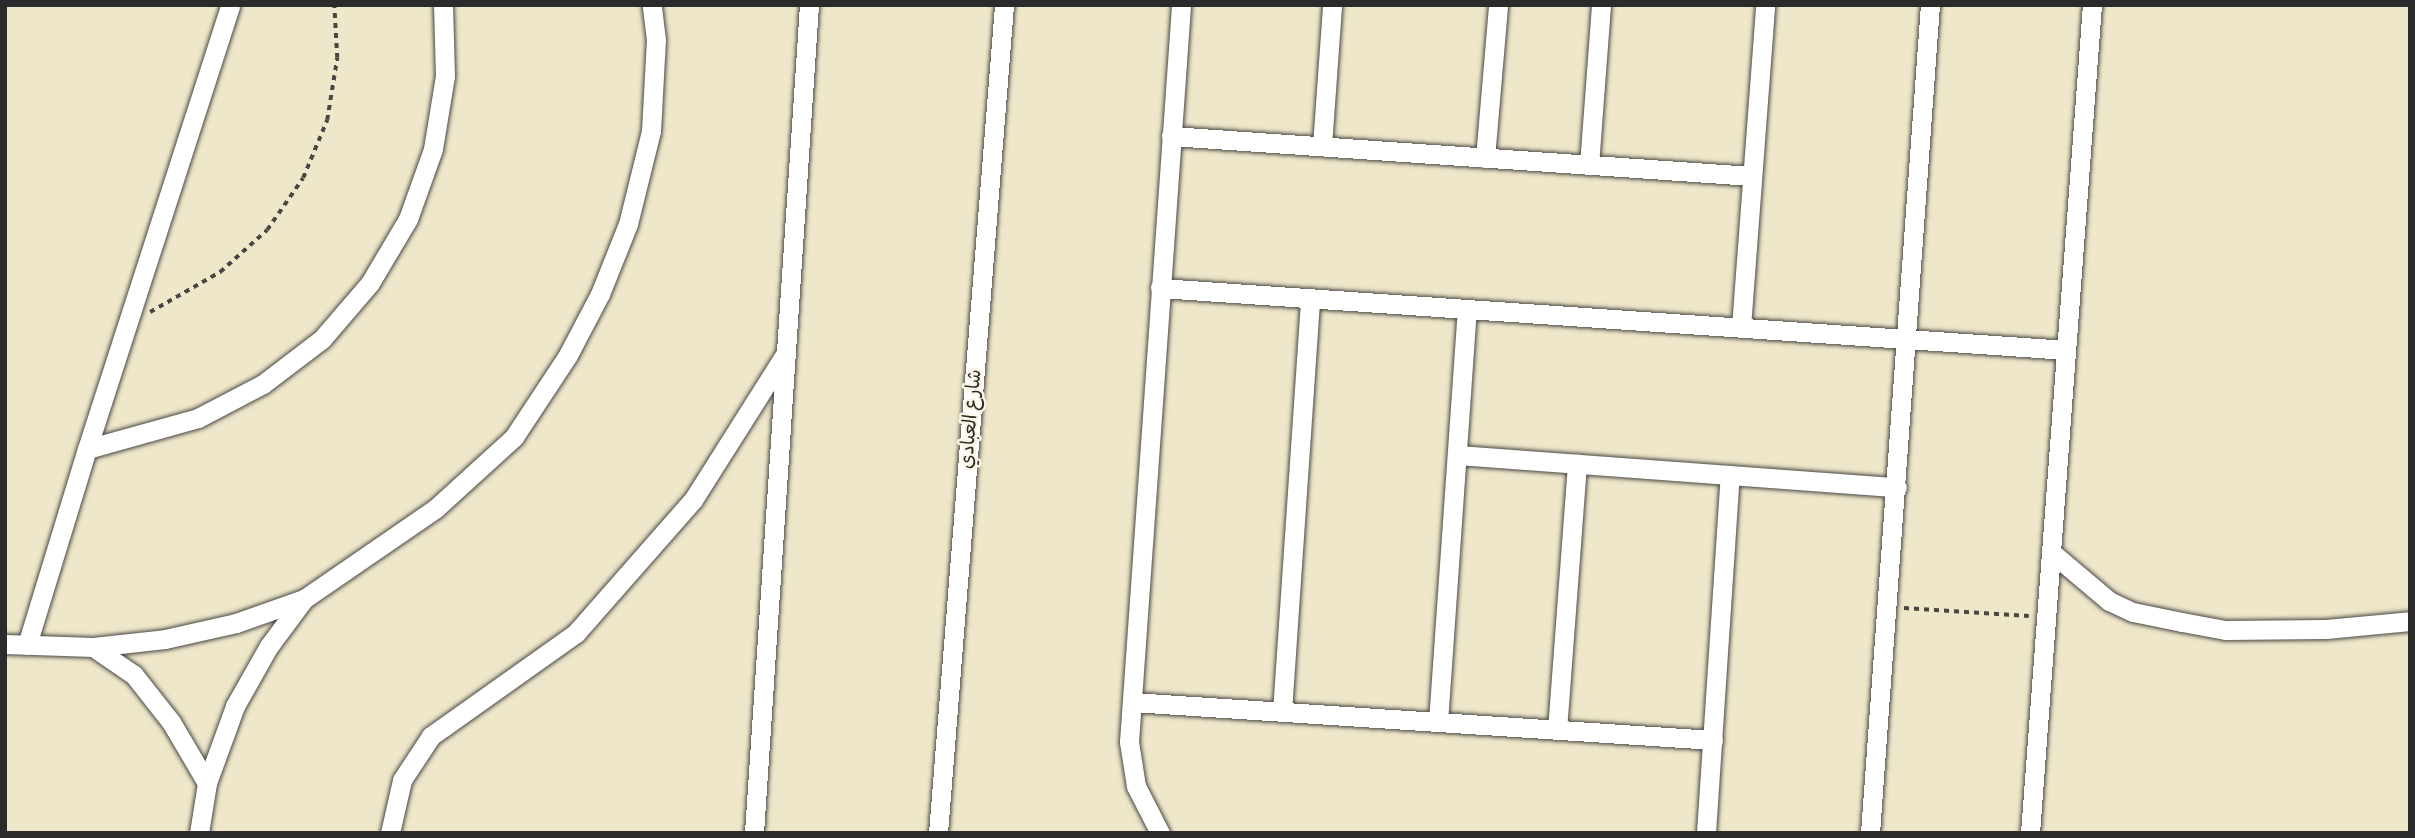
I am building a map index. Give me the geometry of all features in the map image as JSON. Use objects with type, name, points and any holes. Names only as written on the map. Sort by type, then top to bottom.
[{"type":"street","points":[[27,645],[230,5]]},
{"type":"street","points":[[87,449],[198,418],[263,384],[322,338],[370,283],[408,219],[433,149],[445,76],[443,5]]},
{"type":"street","points":[[5,644],[93,647],[165,639],[236,623],[304,599],[435,509],[514,437],[568,355],[600,294],[628,224],[651,131],[656,40],[652,5]]},
{"type":"street","points":[[754,833],[809,5]]},
{"type":"street","name":"شارع العبادي","points":[[939,833],[1004,5]]},
{"type":"street","points":[[1160,833],[1136,786],[1129,742],[1181,5]]},
{"type":"street","points":[[1322,146],[1332,5]]},
{"type":"street","points":[[1485,158],[1498,5]]},
{"type":"street","points":[[1589,165],[1601,5]]},
{"type":"street","points":[[1741,327],[1765,5]]},
{"type":"street","points":[[1870,833],[1908,339],[1930,5]]},
{"type":"street","points":[[2030,833],[2092,5]]},
{"type":"street","points":[[1171,136],[1752,176]]},
{"type":"street","points":[[1160,288],[2066,350]]},
{"type":"street","points":[[1282,712],[1310,299]]},
{"type":"street","points":[[1438,722],[1466,309]]},
{"type":"street","points":[[390,833],[402,780],[430,736],[576,633],[693,500],[788,350]]},
{"type":"street","points":[[1457,455],[1897,487]]},
{"type":"street","points":[[1557,730],[1577,464]]},
{"type":"street","points":[[1706,833],[1730,475]]},
{"type":"street","points":[[2051,552],[2109,601],[2133,612],[2182,622],[2244,629],[2326,629],[2410,621]]},
{"type":"street","points":[[199,833],[207,783],[235,706],[269,646],[304,599]]},
{"type":"street","points":[[93,647],[134,675],[171,722],[207,783]]},
{"type":"street","points":[[1132,702],[1713,740]]},
{"type":"path","points":[[127,326],[220,272],[267,230],[303,178],[327,120],[337,58],[334,5]]},
{"type":"path","points":[[1888,607],[2046,617]]}]
